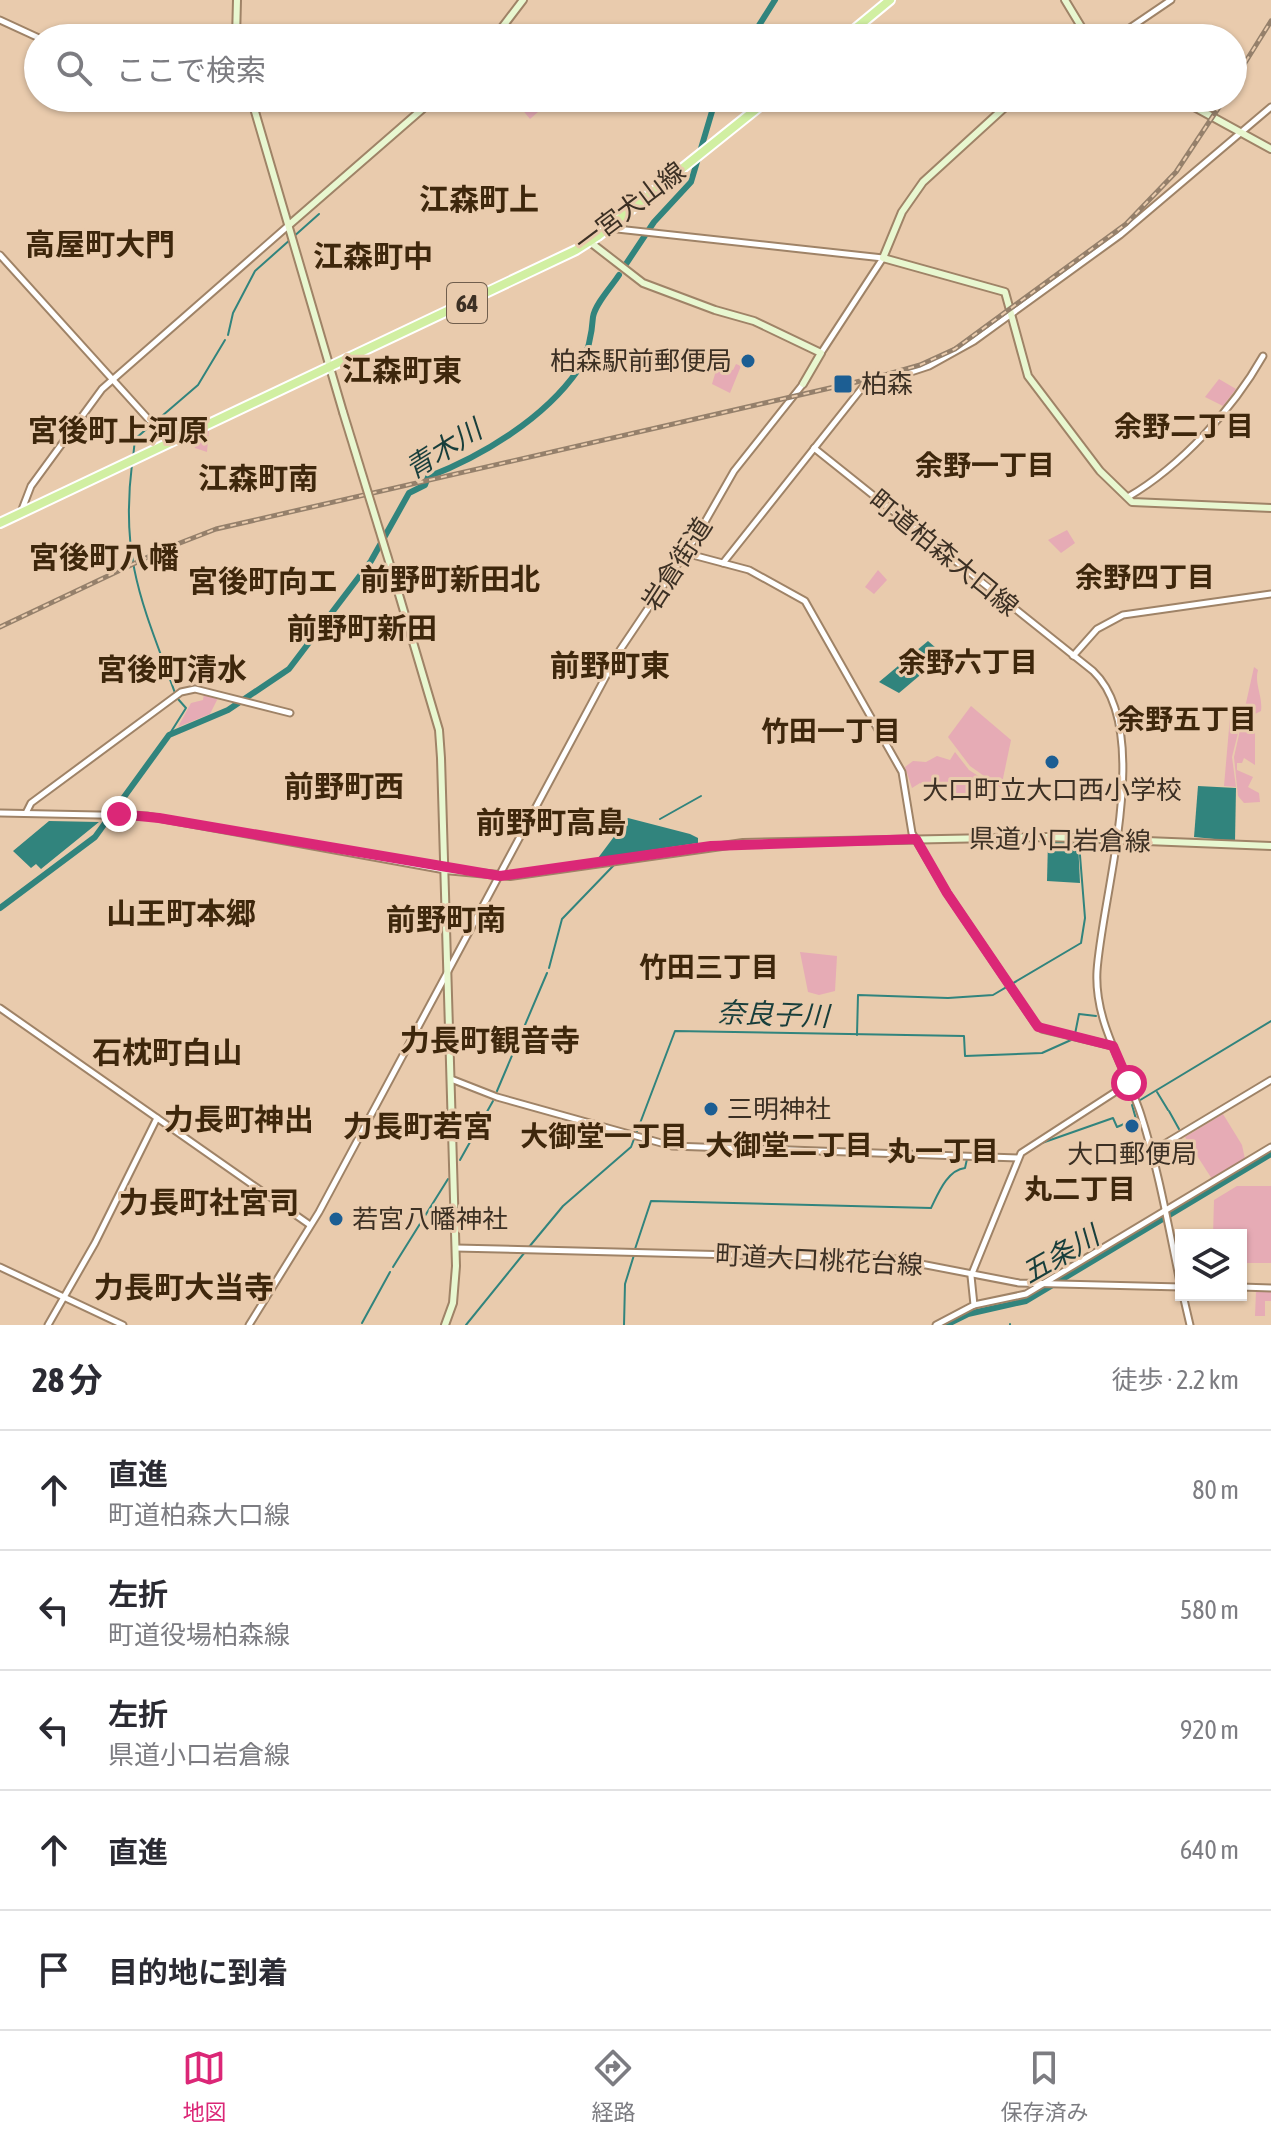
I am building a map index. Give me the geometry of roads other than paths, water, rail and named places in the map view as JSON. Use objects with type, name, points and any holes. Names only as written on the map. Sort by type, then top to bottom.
[{"type":"main road","points":[[236,24],[237,0]]},
{"type":"main road","points":[[505,24],[523,0]]},
{"type":"main road","points":[[861,24],[890,0]]},
{"type":"main road","points":[[1065,0],[1080,24]]},
{"type":"main road","points":[[255,112],[439,730],[456,1248],[455,1295],[445,1325]]},
{"type":"main road","points":[[289,225],[419,112]]},
{"type":"main road","name":"一宮犬山線","points":[[0,523],[590,242],[753,112]]},
{"type":"main road","points":[[1000,112],[919,187],[902,212],[883,258],[1001,289],[1008,296],[1029,378],[1091,460],[1136,503],[1271,508]]},
{"type":"main road","points":[[1203,112],[1271,149]]},
{"type":"main road","points":[[590,242],[643,283],[754,321],[821,353],[803,384]]},
{"type":"main road","name":"県道小口岩倉線","points":[[445,870],[500,876],[722,845],[916,839],[1118,839],[1271,846]]},
{"type":"street","points":[[1136,24],[1171,0]]},
{"type":"street","points":[[0,20],[24,31]]},
{"type":"street","points":[[723,563],[862,388],[939,362],[1011,314],[1120,235],[1271,107]]},
{"type":"street","points":[[21,513],[31,486],[91,402],[289,225]]},
{"type":"street","points":[[608,228],[883,258],[821,353]]},
{"type":"street","points":[[0,255],[170,443]]},
{"type":"street","points":[[1128,497],[1155,478],[1210,427],[1263,356]]},
{"type":"street","name":"岩倉街道","points":[[249,1325],[310,1225],[620,650],[685,553],[734,471],[803,384]]},
{"type":"street","name":"町道柏森大口線","points":[[814,448],[1073,656],[1104,683],[1118,711],[1121,734],[1118,839],[1097,975],[1099,1005],[1151,1152],[1175,1260]]},
{"type":"street","points":[[685,553],[753,572],[804,600],[902,772],[908,797],[909,823],[916,839],[947,893],[1038,1027],[1113,1046]]},
{"type":"street","points":[[1073,656],[1097,629],[1126,614],[1271,594]]},
{"type":"street","points":[[26,813],[31,803],[181,692],[195,689],[290,713]]},
{"type":"street","points":[[0,813],[117,814],[159,818],[445,870]]},
{"type":"street","points":[[0,1008],[310,1225]]},
{"type":"street","points":[[451,1079],[497,1097],[672,1146],[1018,1158]]},
{"type":"street","points":[[1151,1152],[1271,1080]]},
{"type":"street","points":[[974,1305],[972,1273],[1018,1158],[1027,1147],[1129,1083]]},
{"type":"street","points":[[48,1325],[157,1118]]},
{"type":"street","points":[[936,1325],[974,1305],[1018,1297],[1044,1284],[1271,1147]]},
{"type":"street","name":"町道大口桃花台線","points":[[456,1248],[895,1259],[1044,1284],[1175,1287]]},
{"type":"street","points":[[0,1267],[123,1325]]},
{"type":"street","points":[[1247,1287],[1271,1288]]},
{"type":"street","points":[[1184,1301],[1190,1325]]},
{"type":"water","points":[[928,641],[944,655],[899,693],[879,682]]},
{"type":"water","points":[[1198,786],[1236,788],[1235,841],[1194,837]]},
{"type":"water","points":[[628,818],[690,834],[698,838],[698,843],[598,858]]},
{"type":"water","points":[[49,821],[99,822],[41,869],[36,864],[31,868],[13,851]]},
{"type":"water","points":[[1048,841],[1078,842],[1080,883],[1047,881]]},
{"type":"waterway","name":"青木川","points":[[760,24],[775,0]]},
{"type":"waterway","name":"青木川","points":[[624,267],[654,222],[691,182],[712,112]]},
{"type":"waterway","points":[[228,335],[233,313],[255,271],[319,214]]},
{"type":"waterway","name":"青木川","points":[[0,908],[95,837],[169,735],[228,710],[289,669],[371,561],[409,493],[425,485],[428,477],[510,434],[564,388],[578,370],[589,344],[594,312],[619,275]]},
{"type":"waterway","points":[[155,422],[198,385],[225,340]]},
{"type":"waterway","points":[[133,458],[135,439],[150,426]]},
{"type":"waterway","points":[[132,464],[129,528],[137,582],[175,693]]},
{"type":"waterway","points":[[169,735],[186,708],[178,699]]},
{"type":"waterway","points":[[660,819],[701,796]]},
{"type":"waterway","name":"奈良子川","points":[[857,1035],[858,995],[948,998],[993,995],[1081,943],[1085,918],[1079,843]]},
{"type":"waterway","points":[[549,968],[562,919],[614,865]]},
{"type":"waterway","points":[[497,1091],[547,973]]},
{"type":"waterway","points":[[1075,1034],[1079,1014],[1096,1016]]},
{"type":"waterway","points":[[1039,1144],[1113,1118],[1117,1127],[1136,1119],[1132,1105],[1271,1021]]},
{"type":"waterway","name":"奈良子川","points":[[529,1247],[563,1206],[631,1147],[675,1031],[964,1036],[965,1056],[1042,1053],[1071,1040]]},
{"type":"waterway","points":[[1157,1092],[1168,1110]]},
{"type":"waterway","points":[[460,1160],[493,1101]]},
{"type":"waterway","points":[[1169,1111],[1179,1129]]},
{"type":"waterway","name":"五条川","points":[[946,1325],[968,1314],[1026,1301],[1271,1154]]},
{"type":"waterway","points":[[635,1249],[651,1201],[931,1208],[944,1184],[953,1173],[965,1168],[967,1159],[1014,1161]]},
{"type":"waterway","points":[[393,1267],[448,1179]]},
{"type":"waterway","name":"奈良子川","points":[[466,1325],[525,1252]]},
{"type":"waterway","points":[[624,1325],[625,1284],[634,1255]]},
{"type":"waterway","points":[[362,1323],[390,1272]]},
{"type":"railway","points":[[1247,60],[1271,21]]},
{"type":"railway","points":[[0,627],[167,548],[216,529],[920,365],[955,349],[1126,224],[1176,172],[1216,112]]},
{"type":"place","name":"柏森駅前郵便局","points":[[748,361]]},
{"type":"place","name":"柏森","points":[[843,384]]},
{"type":"place","name":"大口町立大口西小学校","points":[[1052,762]]},
{"type":"place","name":"三明神社","points":[[711,1109]]},
{"type":"place","name":"大口郵便局","points":[[1132,1126]]},
{"type":"place","name":"若宮八幡神社","points":[[336,1219]]},
{"type":"district","name":"江森町上","points":[[479,199]]},
{"type":"district","name":"高屋町大門","points":[[100,244]]},
{"type":"district","name":"江森町中","points":[[373,256]]},
{"type":"district","name":"江森町東","points":[[402,370]]},
{"type":"district","name":"余野二丁目","points":[[1184,426]]},
{"type":"district","name":"宮後町上河原","points":[[118,430]]},
{"type":"district","name":"余野一丁目","points":[[985,465]]},
{"type":"district","name":"江森町南","points":[[258,478]]},
{"type":"district","name":"宮後町八幡","points":[[104,557]]},
{"type":"district","name":"余野四丁目","points":[[1145,577]]},
{"type":"district","name":"前野町新田北","points":[[450,579]]},
{"type":"district","name":"宮後町向エ","points":[[263,581]]},
{"type":"district","name":"前野町新田","points":[[362,628]]},
{"type":"district","name":"余野六丁目","points":[[968,662]]},
{"type":"district","name":"前野町東","points":[[610,665]]},
{"type":"district","name":"宮後町清水","points":[[172,669]]},
{"type":"district","name":"余野五丁目","points":[[1187,719]]},
{"type":"district","name":"竹田一丁目","points":[[831,731]]},
{"type":"district","name":"前野町西","points":[[344,786]]},
{"type":"district","name":"前野町高島","points":[[551,822]]},
{"type":"district","name":"山王町本郷","points":[[181,913]]},
{"type":"district","name":"前野町南","points":[[446,919]]},
{"type":"district","name":"竹田三丁目","points":[[709,967]]},
{"type":"district","name":"力長町観音寺","points":[[490,1040]]},
{"type":"district","name":"石枕町白山","points":[[167,1052]]},
{"type":"district","name":"力長町神出","points":[[239,1119]]},
{"type":"district","name":"力長町若宮","points":[[418,1126]]},
{"type":"district","name":"大御堂一丁目","points":[[604,1136]]},
{"type":"district","name":"大御堂二丁目","points":[[789,1145]]},
{"type":"district","name":"丸一丁目","points":[[943,1151]]},
{"type":"district","name":"丸二丁目","points":[[1080,1189]]},
{"type":"district","name":"力長町社宮司","points":[[209,1202]]},
{"type":"district","name":"力長町大当寺","points":[[184,1287]]}]
